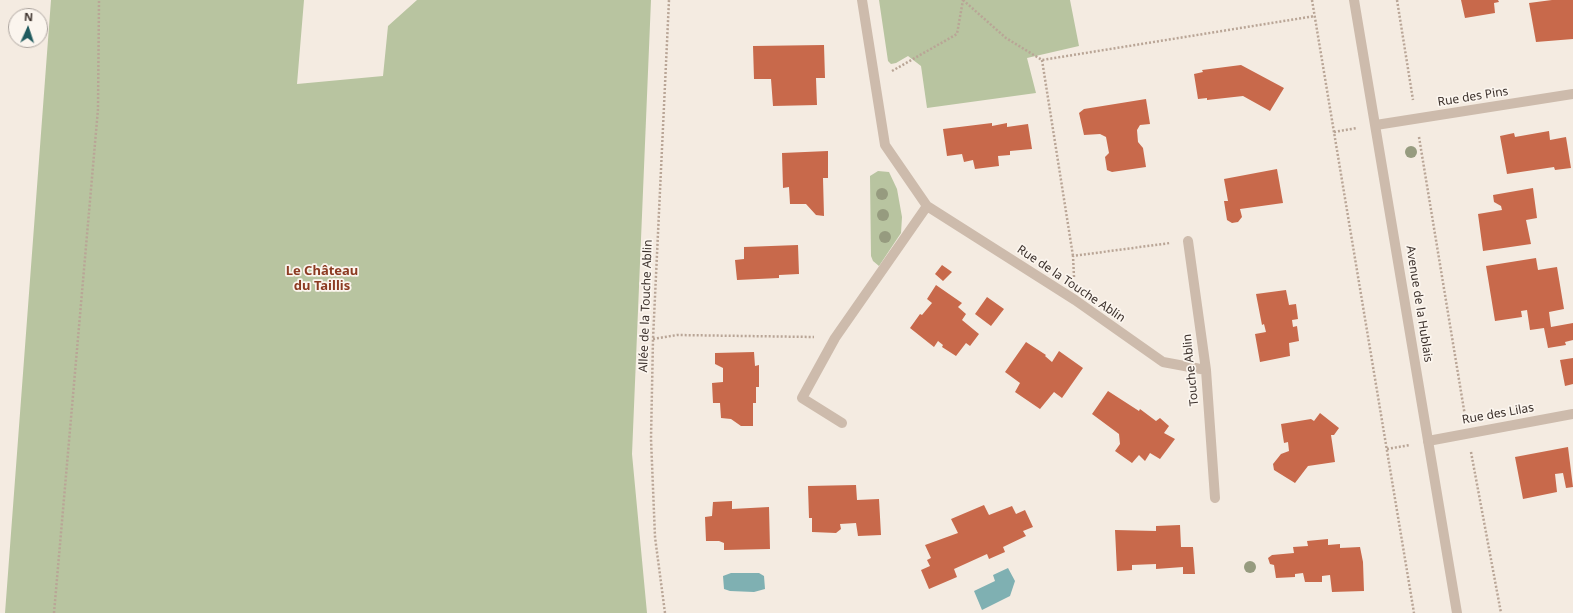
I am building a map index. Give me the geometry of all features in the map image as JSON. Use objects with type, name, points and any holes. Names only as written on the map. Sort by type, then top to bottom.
[{"type":"street","name":"Rue de la Touche Ablin","points":[[862,0],[885,144],[927,206],[1075,300],[1163,362],[1206,370]]},
{"type":"street","name":"Avenue de la Hublais","points":[[1354,0],[1457,613]]},
{"type":"street","name":"Rue des Pins","points":[[1376,125],[1417,120],[1573,94]]},
{"type":"street","points":[[842,423],[802,398],[835,338],[927,206]]},
{"type":"street","name":"Touche Ablin","points":[[1188,241],[1206,370],[1214,498]]},
{"type":"street","name":"Rue des Lilas","points":[[1428,441],[1468,432],[1573,414]]},
{"type":"path","points":[[54,613],[98,110],[99,0]]},
{"type":"path","name":"Allée de la Touche Ablin","points":[[665,613],[655,537],[651,439],[652,339],[669,0]]},
{"type":"path","points":[[874,81],[957,34],[963,0],[1006,38],[1042,60],[1315,16]]},
{"type":"path","points":[[1312,0],[1414,613]]},
{"type":"path","points":[[1397,0],[1468,432],[1501,613]]},
{"type":"path","points":[[1042,60],[1073,256],[1075,300]]},
{"type":"path","points":[[1073,256],[1188,241]]},
{"type":"path","points":[[652,339],[677,335],[835,338]]},
{"type":"green space","points":[[51,0],[304,0],[297,84],[383,76],[388,26],[417,0],[651,0],[632,454],[647,613],[5,613]]},
{"type":"green space","points":[[879,0],[1070,0],[1079,46],[1027,58],[1036,93],[927,108],[921,66],[908,56],[896,63],[891,64],[888,61]]},
{"type":"green space","points":[[878,171],[889,172],[897,189],[902,217],[901,233],[879,266],[873,261],[871,256],[870,176]]},
{"type":"water","points":[[1008,568],[1015,581],[1010,596],[982,610],[974,591],[995,581],[993,575]]},
{"type":"water","points":[[731,573],[759,573],[764,576],[765,589],[754,592],[730,591],[724,589],[723,576]]},
{"type":"building","points":[[1461,0],[1498,0],[1499,2],[1494,3],[1495,13],[1465,18]]},
{"type":"building","points":[[1552,0],[1573,0],[1573,39],[1536,42],[1529,3]]},
{"type":"building","points":[[824,45],[825,78],[816,78],[817,105],[773,106],[771,79],[754,79],[753,46]]},
{"type":"building","points":[[1241,65],[1284,88],[1270,111],[1243,96],[1207,100],[1207,98],[1198,99],[1194,74],[1203,72],[1202,70]]},
{"type":"building","points":[[1146,99],[1150,124],[1140,125],[1137,130],[1138,142],[1143,148],[1146,167],[1112,172],[1107,170],[1105,157],[1109,153],[1106,137],[1100,134],[1084,135],[1079,113],[1084,109]]},
{"type":"building","points":[[992,123],[992,126],[1007,123],[1007,127],[1028,124],[1032,149],[1010,151],[1010,155],[998,156],[999,166],[975,169],[973,160],[964,162],[962,154],[947,156],[943,129]]},
{"type":"building","points":[[1549,131],[1550,140],[1566,137],[1571,168],[1555,170],[1554,167],[1507,174],[1500,136],[1514,133],[1515,137]]},
{"type":"building","points":[[828,151],[828,178],[823,178],[824,216],[816,215],[806,204],[790,204],[789,187],[783,188],[782,153]]},
{"type":"building","points":[[1277,169],[1283,203],[1240,209],[1242,217],[1238,222],[1232,223],[1227,220],[1224,201],[1228,201],[1224,179]]},
{"type":"building","points":[[1533,188],[1537,218],[1526,220],[1531,244],[1483,251],[1478,214],[1502,210],[1501,206],[1494,202],[1493,195]]},
{"type":"building","points":[[798,245],[799,274],[779,275],[779,278],[737,280],[735,260],[744,259],[744,247]]},
{"type":"building","points":[[1536,258],[1538,270],[1557,267],[1564,309],[1549,312],[1551,327],[1573,323],[1573,340],[1565,342],[1566,345],[1548,348],[1544,328],[1530,330],[1527,310],[1521,311],[1522,317],[1495,321],[1486,266]]},
{"type":"building","points":[[942,265],[952,272],[943,281],[935,274]]},
{"type":"building","points":[[936,285],[962,303],[958,307],[966,314],[962,320],[979,334],[970,346],[966,343],[956,356],[942,347],[943,345],[938,341],[934,347],[910,328],[920,314],[922,315],[932,303],[927,299]]},
{"type":"building","points":[[1286,290],[1289,305],[1296,304],[1298,319],[1292,320],[1293,327],[1297,326],[1299,341],[1289,343],[1290,356],[1260,362],[1255,334],[1266,332],[1264,324],[1262,325],[1256,294]]},
{"type":"building","points":[[987,297],[1004,309],[991,326],[975,314]]},
{"type":"building","points":[[1026,342],[1046,355],[1045,356],[1052,362],[1059,351],[1083,368],[1062,398],[1054,392],[1040,409],[1015,392],[1020,383],[1005,372]]},
{"type":"building","points":[[754,352],[755,366],[759,365],[759,387],[756,387],[756,403],[753,403],[753,426],[741,426],[731,419],[721,418],[720,403],[713,403],[712,383],[723,382],[723,368],[715,364],[715,353]]},
{"type":"building","points":[[1573,358],[1573,384],[1565,386],[1560,360]]},
{"type":"building","points":[[1108,391],[1139,411],[1140,409],[1156,421],[1160,418],[1169,426],[1164,433],[1175,439],[1160,459],[1150,453],[1145,461],[1139,455],[1132,463],[1115,451],[1120,444],[1119,434],[1092,414]]},
{"type":"building","points":[[1320,413],[1339,428],[1334,435],[1331,435],[1335,462],[1308,466],[1295,483],[1274,470],[1273,464],[1281,454],[1289,451],[1288,442],[1284,443],[1281,424],[1311,419],[1314,421]]},
{"type":"building","points":[[1568,447],[1573,487],[1566,488],[1563,473],[1555,474],[1557,492],[1523,499],[1515,457]]},
{"type":"building","points":[[856,485],[857,500],[879,499],[881,535],[858,536],[856,523],[840,524],[841,529],[836,533],[812,532],[812,518],[809,518],[808,486]]},
{"type":"building","points":[[732,501],[732,509],[769,507],[770,549],[724,550],[724,543],[719,541],[706,541],[705,517],[712,516],[713,502]]},
{"type":"building","points":[[984,505],[989,515],[1012,506],[1016,514],[1025,510],[1033,527],[1023,531],[1026,536],[1003,547],[1005,552],[989,559],[987,554],[954,569],[957,577],[929,589],[921,570],[930,566],[927,560],[931,558],[925,545],[958,533],[951,519]]},
{"type":"building","points":[[1180,525],[1181,547],[1193,547],[1195,574],[1183,574],[1183,567],[1156,569],[1156,564],[1132,565],[1132,570],[1117,571],[1115,530],[1156,531],[1156,526]]},
{"type":"building","points":[[1328,539],[1328,545],[1340,544],[1340,548],[1360,547],[1363,562],[1364,591],[1332,592],[1330,575],[1322,576],[1322,582],[1305,582],[1303,573],[1295,574],[1295,577],[1276,578],[1274,565],[1270,564],[1268,558],[1272,555],[1294,553],[1293,547],[1308,546],[1307,541]]},
{"type":"district","name":"Le Château du Taillis","points":[[322,278]]}]
